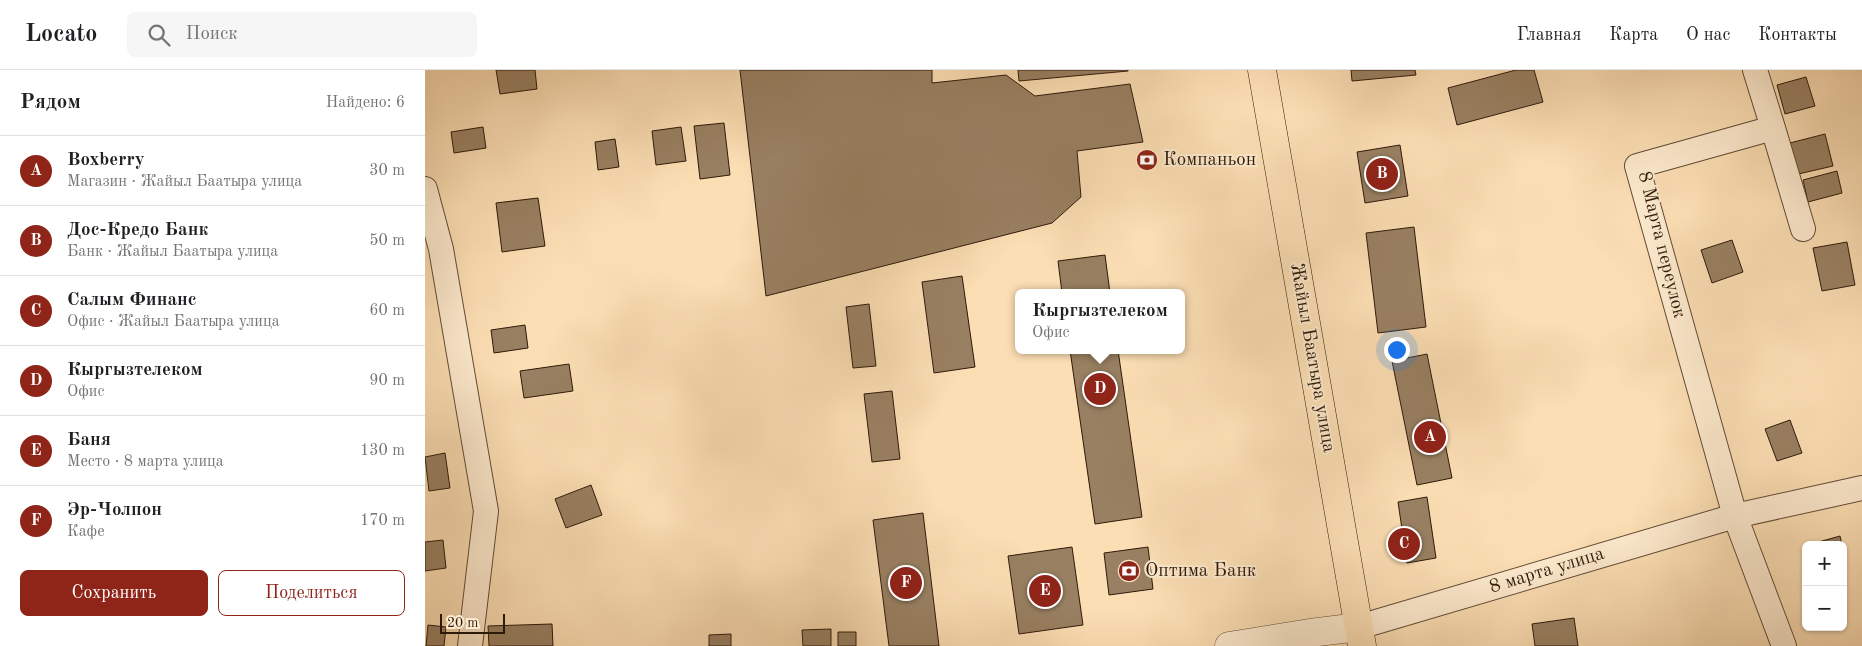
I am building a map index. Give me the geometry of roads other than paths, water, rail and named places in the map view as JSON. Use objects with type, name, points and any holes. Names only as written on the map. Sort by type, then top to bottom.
[{"type":"highway","name":"Жайыл Баатыра улица","points":[[1262,70],[1361,636]]},
{"type":"street","points":[[1755,70],[1803,229]]},
{"type":"street","name":"8 Марта переулок","points":[[1735,516],[1637,166],[1773,128]]},
{"type":"street","points":[[425,189],[441,249],[487,511],[470,646]]},
{"type":"street","name":"8 марта улица","points":[[1229,646],[1310,633],[1361,636],[1735,516],[1862,488]]},
{"type":"street","points":[[1735,516],[1784,646]]},
{"type":"place","name":"Компаньон","points":[[1147,160]]},
{"type":"place","name":"Дос-Кредо Банк","points":[[1382,174]]},
{"type":"place","name":"Кыргызтелеком","points":[[1100,389]]},
{"type":"place","name":"Boxberry","points":[[1430,437]]},
{"type":"place","name":"Салым Финанс","points":[[1404,544]]},
{"type":"place","name":"Оптима Банк","points":[[1129,571]]},
{"type":"place","name":"Эр-Чолпон","points":[[906,583]]},
{"type":"place","name":"Баня","points":[[1045,591]]}]
